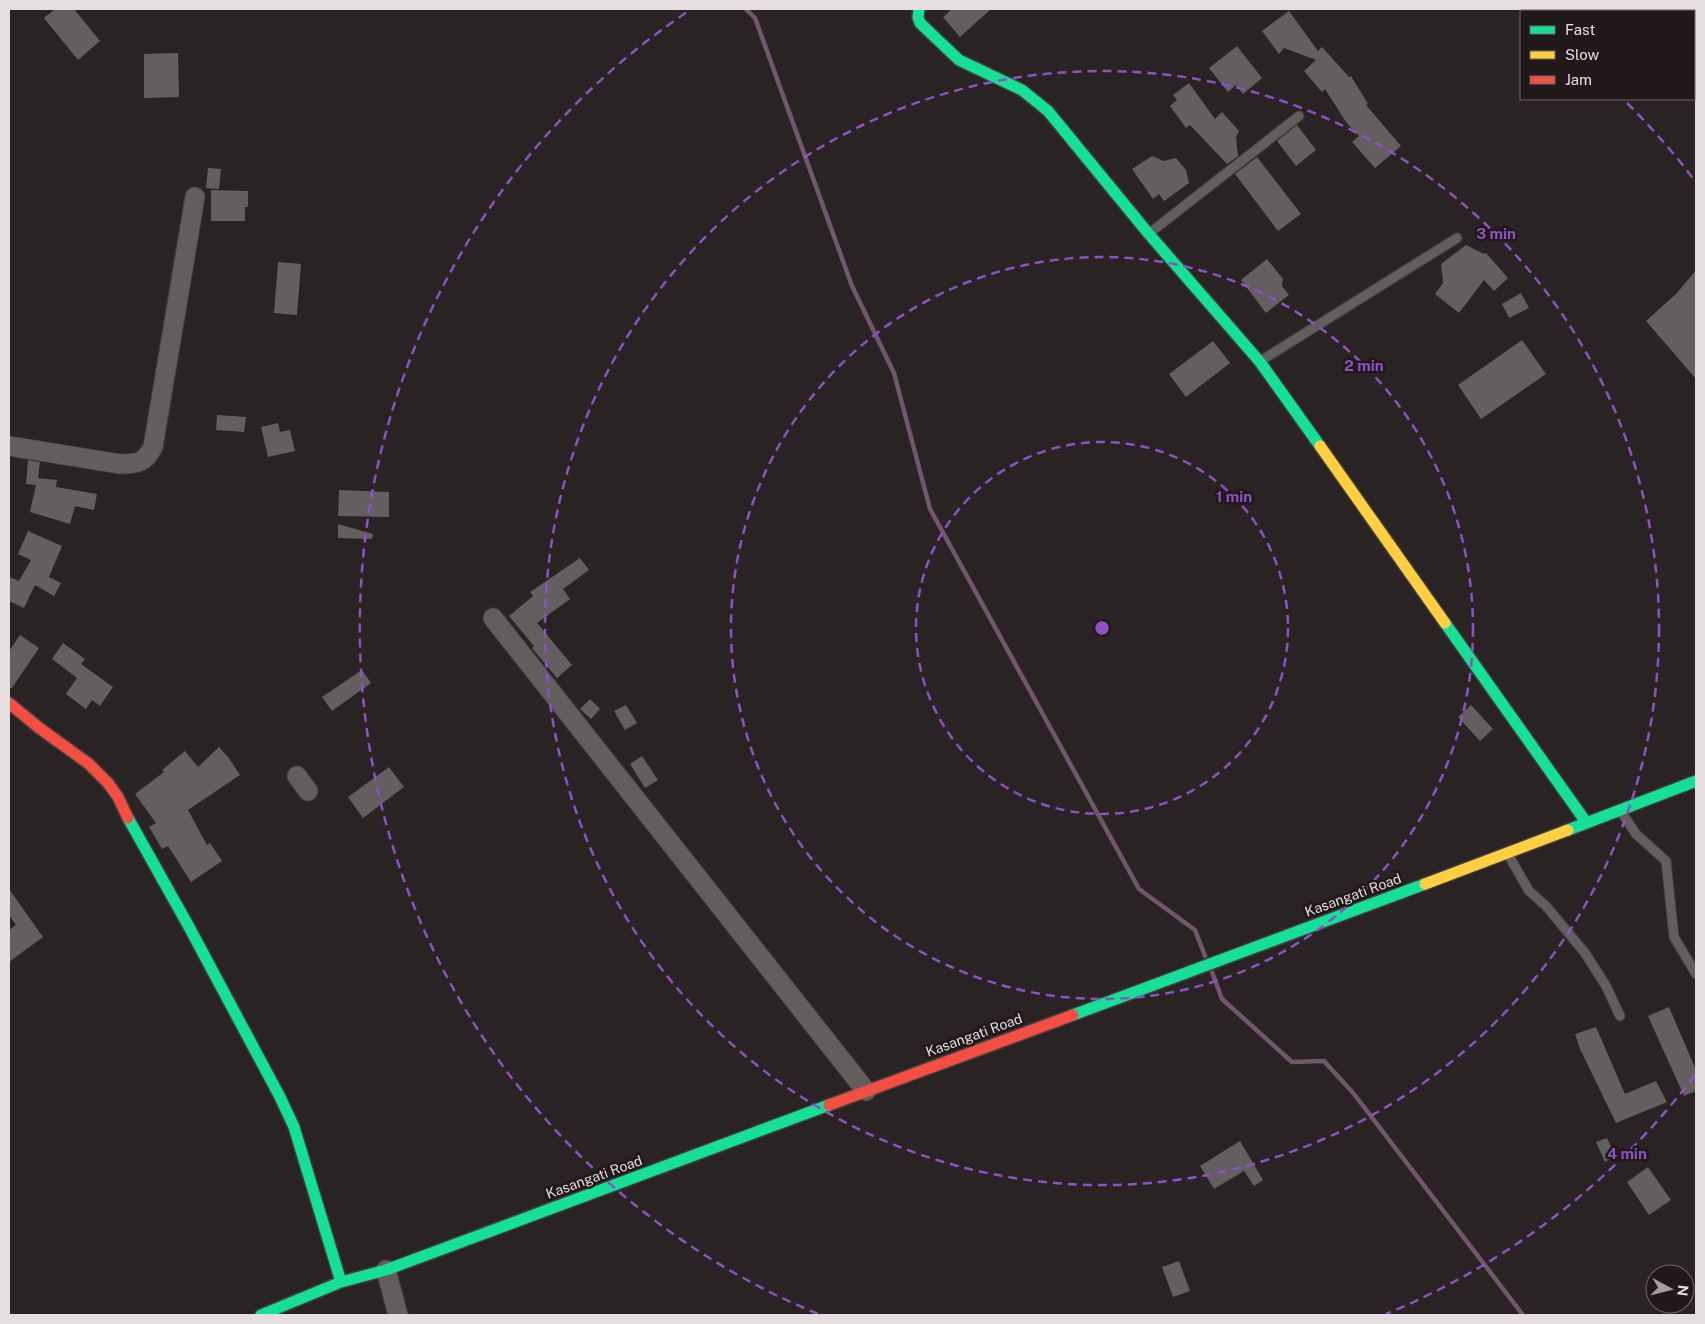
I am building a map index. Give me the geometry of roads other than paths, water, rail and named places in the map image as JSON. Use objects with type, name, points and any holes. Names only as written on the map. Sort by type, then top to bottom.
[{"type":"street","points":[[919,9],[918,17],[920,22],[955,57],[1022,90],[1048,111],[1148,233],[1260,362],[1586,822]]},
{"type":"street","points":[[9,446],[120,464],[139,462],[149,455],[153,447],[195,196]]},
{"type":"street","points":[[493,618],[866,1091]]},
{"type":"street","points":[[9,703],[38,727],[89,764],[108,783],[118,797],[134,830],[193,933],[287,1112],[305,1159],[341,1282]]},
{"type":"street","points":[[297,776],[308,791]]},
{"type":"street","name":"Kasangati Road","points":[[261,1315],[341,1282],[386,1270],[1508,853],[1696,781]]},
{"type":"street","points":[[386,1270],[398,1315]]},
{"type":"lane","points":[[1148,233],[1299,116]]},
{"type":"lane","points":[[1260,362],[1457,238]]},
{"type":"lane","points":[[1621,810],[1636,834],[1666,861],[1674,937],[1696,974]]},
{"type":"lane","points":[[1508,853],[1530,890],[1546,906],[1585,953],[1606,986],[1620,1016]]},
{"type":"waterway","points":[[746,9],[755,18],[852,286],[894,373],[930,509],[1139,889],[1195,930],[1205,956]]},
{"type":"waterway","points":[[1212,972],[1222,999],[1292,1062],[1324,1061],[1354,1094],[1523,1315]]}]
